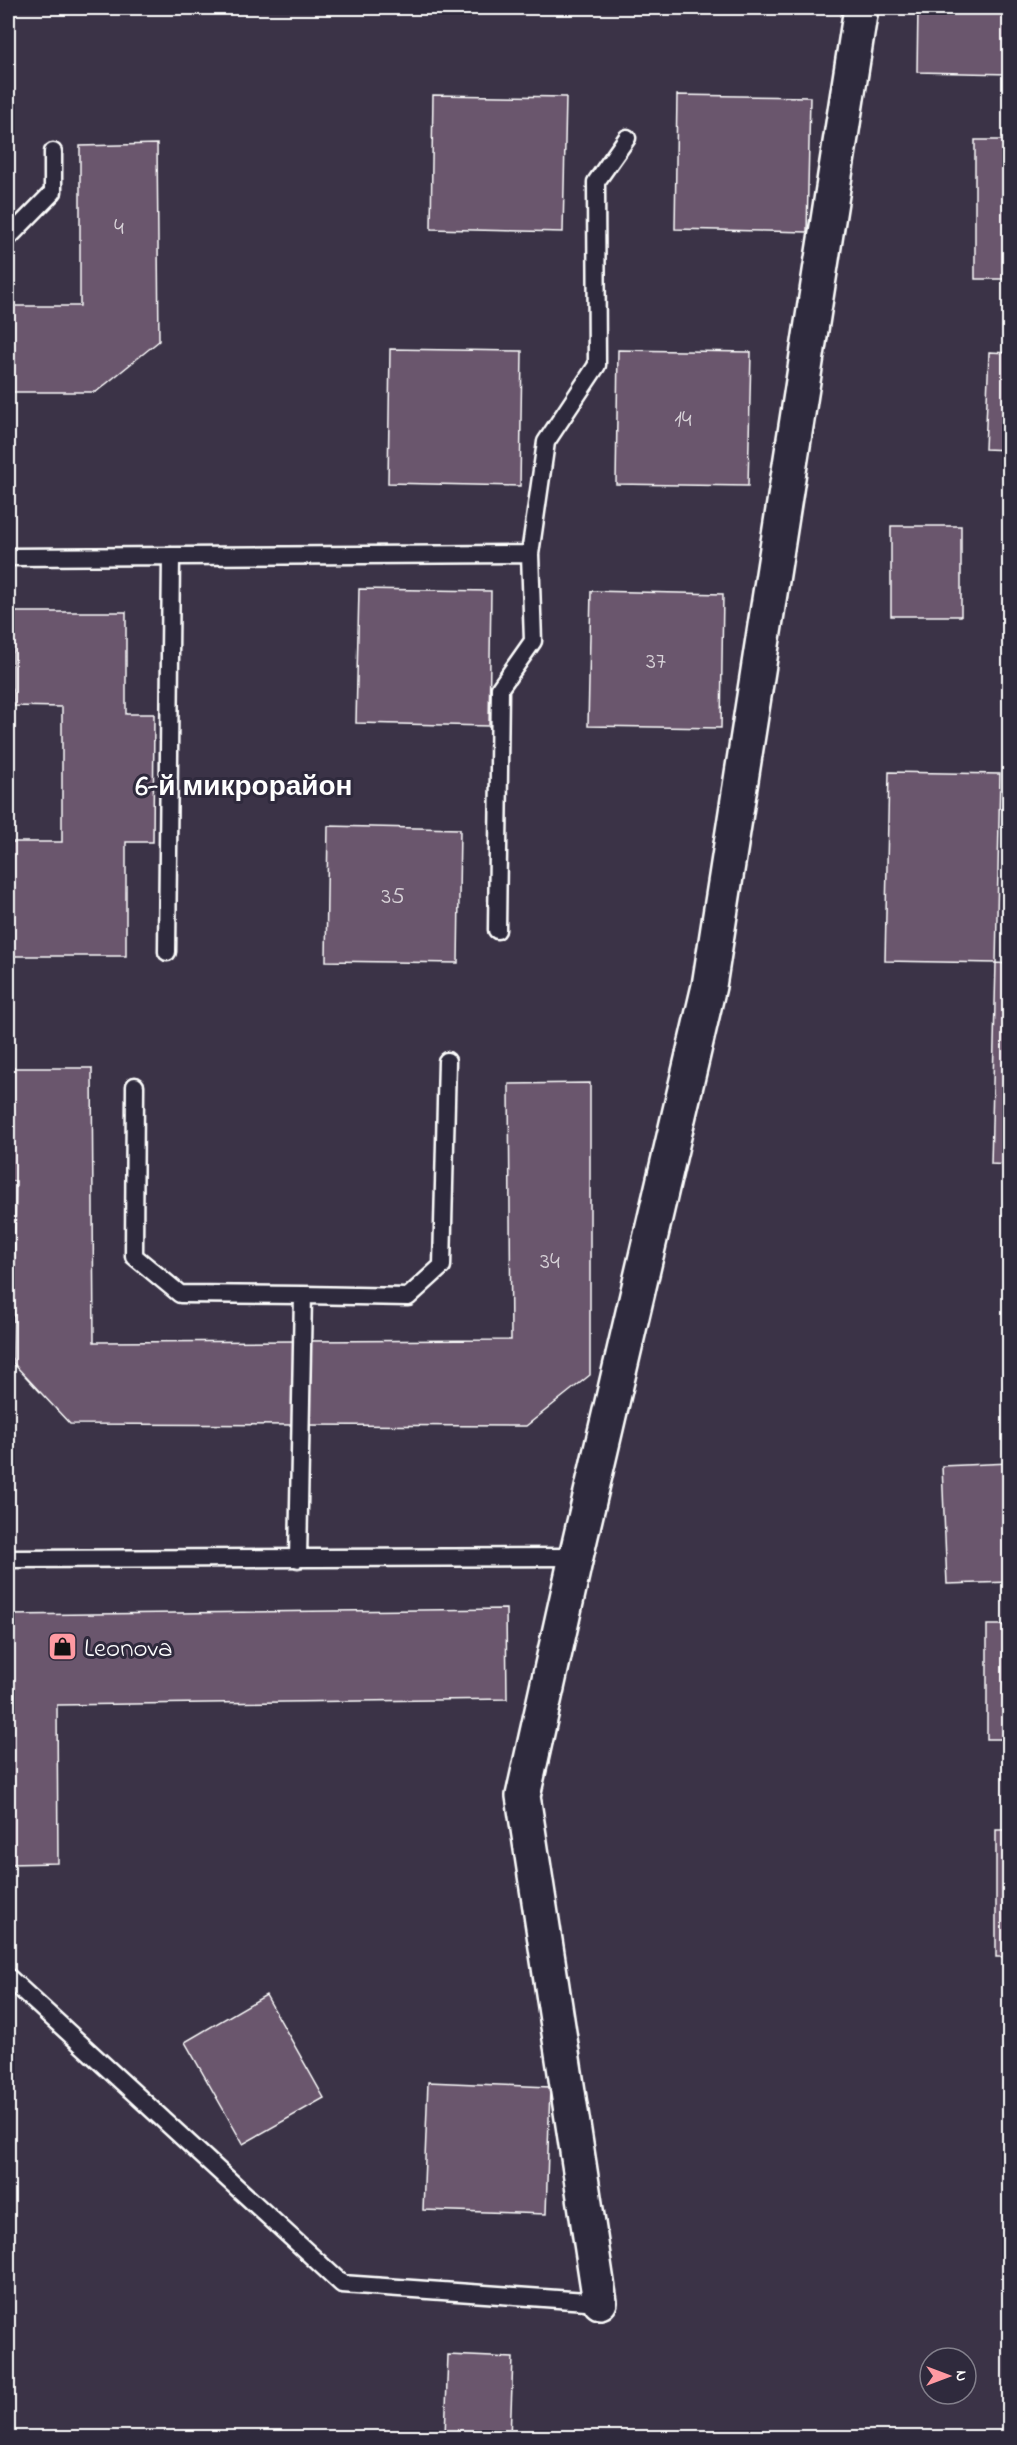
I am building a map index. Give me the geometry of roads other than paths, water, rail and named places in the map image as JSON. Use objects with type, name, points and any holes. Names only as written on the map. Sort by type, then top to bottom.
[{"type":"street","points":[[600,2302],[523,1796],[576,1557],[709,986],[861,8]]},
{"type":"lane","points":[[497,930],[500,688],[533,641],[530,554],[546,442],[597,365],[596,182],[627,138]]},
{"type":"lane","points":[[8,237],[53,192],[53,152]]},
{"type":"lane","points":[[8,557],[530,554]]},
{"type":"lane","points":[[167,952],[171,556]]},
{"type":"lane","points":[[135,1086],[134,1256],[180,1294],[408,1297],[442,1266],[447,1061]]},
{"type":"lane","points":[[298,1559],[303,1295]]},
{"type":"lane","points":[[8,1559],[576,1557]]},
{"type":"lane","points":[[8,1977],[342,2284],[600,2302]]},
{"type":"place","name":"Leonova","points":[[63,1647]]},
{"type":"district","name":"6-й микрорайон","points":[[244,785]]}]
